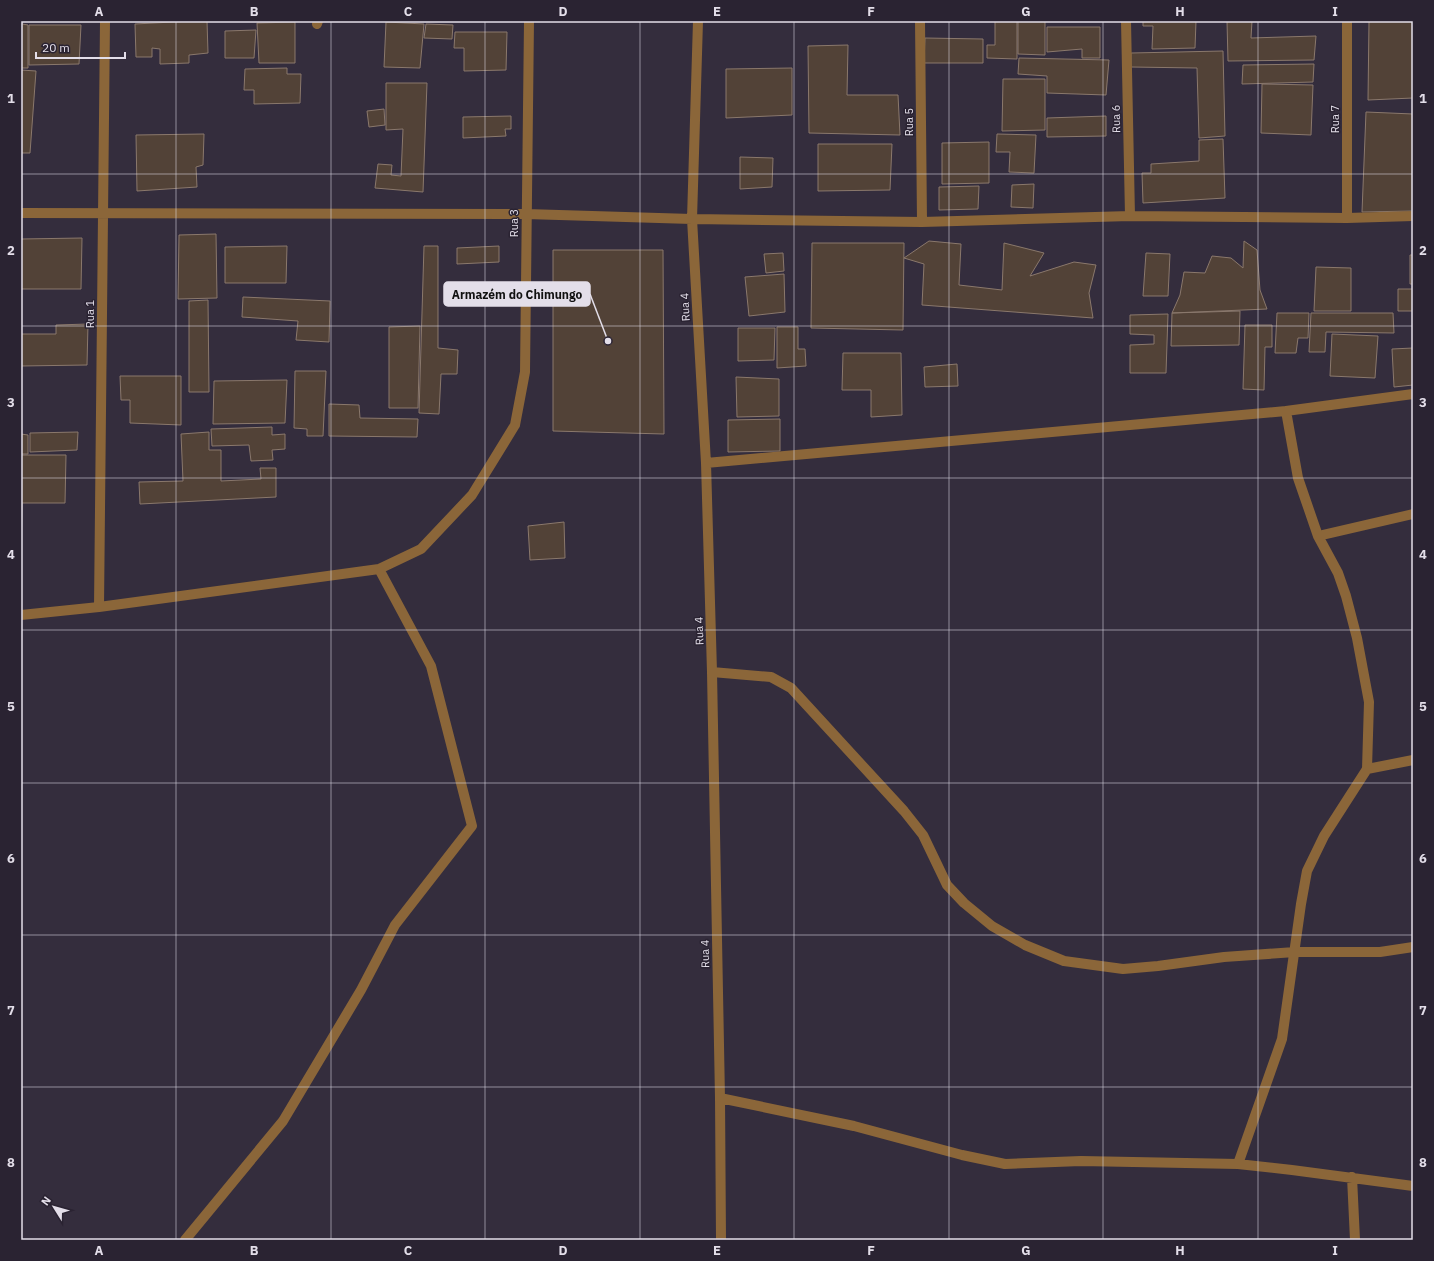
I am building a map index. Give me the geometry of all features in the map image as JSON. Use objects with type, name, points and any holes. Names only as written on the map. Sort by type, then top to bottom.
[{"type":"street","name":"Rua 1","points":[[99,607],[105,21]]},
{"type":"street","name":"Rua 3","points":[[379,569],[421,549],[432,538],[472,495],[515,425],[525,372],[529,21]]},
{"type":"street","name":"Rua 4","points":[[698,21],[692,219],[706,463],[712,672],[720,1098],[721,1240]]},
{"type":"street","name":"Rua 5","points":[[920,21],[922,222]]},
{"type":"street","name":"Rua 6","points":[[1126,21],[1130,216]]},
{"type":"street","name":"Rua 7","points":[[1347,21],[1347,218]]},
{"type":"street","points":[[21,213],[526,214],[692,219],[922,222],[1130,216],[1347,218],[1413,216]]},
{"type":"street","points":[[706,463],[1286,411],[1413,394]]},
{"type":"street","points":[[1238,1164],[1282,1039],[1307,871],[1324,836],[1366,769],[1369,702],[1358,638],[1338,573],[1318,536],[1298,478],[1286,411]]},
{"type":"street","points":[[1318,536],[1413,514]]},
{"type":"street","points":[[21,615],[99,607],[379,569],[431,666],[472,826],[395,926],[361,990],[284,1121],[186,1240]]},
{"type":"street","points":[[712,672],[771,676],[791,688],[904,810],[923,835],[947,886],[964,903],[992,926],[1025,945],[1064,962],[1123,969],[1224,957],[1295,952],[1380,952],[1413,947]]},
{"type":"street","points":[[1366,769],[1413,760]]},
{"type":"street","points":[[720,1098],[854,1126],[962,1155],[1005,1164],[1081,1161],[1238,1164],[1352,1177],[1413,1186]]},
{"type":"street","points":[[1352,1177],[1354,1240]]},
{"type":"building","points":[[21,21],[22,24],[28,25],[28,68],[21,68]]},
{"type":"building","points":[[207,21],[208,53],[189,55],[189,63],[160,64],[160,49],[152,48],[152,57],[136,57],[135,24]]},
{"type":"building","points":[[995,21],[1017,21],[1017,59],[987,58],[987,45],[995,45]]},
{"type":"building","points":[[1018,21],[1045,21],[1045,55],[1018,54]]},
{"type":"building","points":[[1143,21],[1196,21],[1195,48],[1152,49],[1153,26],[1143,26]]},
{"type":"building","points":[[1227,21],[1252,21],[1251,38],[1316,36],[1314,60],[1228,61]]},
{"type":"building","points":[[1369,21],[1413,21],[1413,98],[1368,100]]},
{"type":"building","points":[[295,22],[295,63],[259,63],[257,23]]},
{"type":"building","points":[[386,22],[424,24],[420,68],[384,67]]},
{"type":"building","points":[[426,24],[453,25],[452,39],[424,38]]},
{"type":"building","points":[[29,25],[81,25],[79,64],[29,65]]},
{"type":"building","points":[[1047,27],[1100,27],[1100,58],[1082,58],[1082,49],[1047,52]]},
{"type":"building","points":[[256,30],[254,58],[225,58],[225,31]]},
{"type":"building","points":[[455,32],[507,32],[506,70],[464,71],[464,48],[454,48]]},
{"type":"building","points":[[925,38],[983,39],[983,63],[924,63]]},
{"type":"building","points":[[848,45],[847,95],[898,95],[900,135],[809,133],[808,46]]},
{"type":"building","points":[[1223,51],[1225,136],[1199,138],[1197,68],[1131,67],[1131,53]]},
{"type":"building","points":[[1019,58],[1109,60],[1106,95],[1047,93],[1047,76],[1018,74]]},
{"type":"building","points":[[1314,64],[1313,82],[1242,84],[1243,65]]},
{"type":"building","points":[[287,68],[287,74],[301,74],[300,103],[254,104],[254,90],[244,90],[245,69]]},
{"type":"building","points":[[792,68],[792,115],[726,118],[726,69]]},
{"type":"building","points":[[21,70],[36,71],[30,153],[21,153]]},
{"type":"building","points":[[1003,79],[1045,79],[1045,130],[1002,131]]},
{"type":"building","points":[[386,83],[427,83],[423,192],[375,188],[378,164],[392,165],[391,175],[401,176],[403,129],[386,130]]},
{"type":"building","points":[[1262,84],[1313,85],[1311,135],[1261,133]]},
{"type":"building","points":[[384,109],[385,125],[369,127],[367,111]]},
{"type":"building","points":[[1366,112],[1413,114],[1413,211],[1362,212]]},
{"type":"building","points":[[511,116],[511,129],[505,129],[506,136],[463,138],[463,117]]},
{"type":"building","points":[[1106,116],[1106,136],[1047,137],[1047,118]]},
{"type":"building","points":[[204,134],[203,165],[196,167],[197,187],[137,191],[136,135]]},
{"type":"building","points":[[997,134],[1036,135],[1034,173],[1009,172],[1010,152],[996,152]]},
{"type":"building","points":[[1223,139],[1225,198],[1143,203],[1142,173],[1151,173],[1151,164],[1199,161],[1199,140]]},
{"type":"building","points":[[989,142],[989,183],[942,184],[942,143]]},
{"type":"building","points":[[818,144],[892,144],[890,190],[818,191]]},
{"type":"building","points":[[740,157],[773,158],[772,187],[740,189]]},
{"type":"building","points":[[1034,184],[1033,208],[1011,207],[1012,185]]},
{"type":"building","points":[[979,186],[978,209],[939,210],[939,187]]},
{"type":"building","points":[[216,234],[217,298],[178,299],[179,235]]},
{"type":"building","points":[[82,238],[81,289],[21,289],[21,239]]},
{"type":"building","points":[[929,241],[961,244],[959,285],[1002,290],[1004,243],[1044,253],[1030,276],[1074,262],[1096,265],[1089,293],[1093,318],[922,305],[924,264],[904,258]]},
{"type":"building","points":[[1244,241],[1257,250],[1260,290],[1267,309],[1172,313],[1180,295],[1184,272],[1205,273],[1212,256],[1231,258],[1243,268]]},
{"type":"building","points":[[812,243],[904,243],[903,330],[811,328]]},
{"type":"building","points":[[287,246],[286,283],[225,283],[225,247]]},
{"type":"building","points":[[424,246],[438,246],[438,348],[458,350],[457,374],[441,374],[439,414],[419,413]]},
{"type":"building","points":[[499,246],[499,262],[457,264],[457,248]]},
{"type":"building","points":[[553,250],[663,250],[664,434],[553,431]]},
{"type":"building","points":[[783,253],[784,271],[766,273],[764,254]]},
{"type":"building","points":[[1146,253],[1170,254],[1168,296],[1143,296]]},
{"type":"building","points":[[1410,255],[1413,255],[1413,284],[1410,284]]},
{"type":"building","points":[[1316,267],[1351,268],[1351,311],[1314,311]]},
{"type":"building","points":[[784,274],[785,312],[749,316],[745,277]]},
{"type":"building","points":[[1398,289],[1413,289],[1413,311],[1398,311]]},
{"type":"building","points":[[243,297],[330,301],[329,342],[296,340],[298,321],[242,317]]},
{"type":"building","points":[[208,300],[209,392],[189,392],[189,301]]},
{"type":"building","points":[[1240,311],[1239,345],[1171,346],[1172,313]]},
{"type":"building","points":[[1277,313],[1309,313],[1308,338],[1298,338],[1296,353],[1275,353]]},
{"type":"building","points":[[1311,313],[1393,313],[1394,333],[1326,332],[1325,352],[1309,352]]},
{"type":"building","points":[[1168,314],[1166,373],[1130,373],[1130,345],[1154,344],[1154,335],[1130,334],[1130,315]]},
{"type":"building","points":[[88,324],[87,365],[21,366],[21,334],[56,334],[56,325]]},
{"type":"building","points":[[1245,325],[1272,325],[1272,347],[1265,347],[1264,390],[1243,389]]},
{"type":"building","points":[[420,326],[418,408],[389,408],[389,327]]},
{"type":"building","points":[[777,327],[798,327],[798,349],[805,349],[806,366],[777,368]]},
{"type":"building","points":[[738,328],[775,328],[774,360],[738,361]]},
{"type":"building","points":[[1332,334],[1378,336],[1375,378],[1330,376]]},
{"type":"building","points":[[1413,348],[1413,385],[1394,387],[1392,349]]},
{"type":"building","points":[[843,353],[901,353],[902,415],[871,417],[871,390],[842,390]]},
{"type":"building","points":[[957,364],[958,386],[925,387],[924,367]]},
{"type":"building","points":[[295,371],[326,371],[323,436],[307,436],[307,429],[294,428]]},
{"type":"building","points":[[120,376],[181,376],[181,425],[130,423],[130,400],[121,400]]},
{"type":"building","points":[[736,377],[779,379],[779,416],[737,417]]},
{"type":"building","points":[[287,380],[285,423],[213,424],[214,381]]},
{"type":"building","points":[[329,404],[359,405],[360,418],[418,419],[417,437],[329,436]]},
{"type":"building","points":[[780,419],[780,451],[728,452],[728,420]]},
{"type":"building","points":[[272,427],[272,435],[285,434],[285,449],[272,450],[273,460],[251,461],[249,445],[212,446],[211,429]]},
{"type":"building","points":[[78,432],[77,450],[30,452],[30,433]]},
{"type":"building","points":[[209,432],[209,450],[221,450],[221,481],[261,479],[260,468],[276,468],[276,497],[140,504],[139,482],[183,481],[181,434]]},
{"type":"building","points":[[21,434],[28,435],[28,454],[21,454]]},
{"type":"building","points":[[21,455],[66,455],[65,503],[22,503],[21,556]]},
{"type":"building","points":[[564,522],[565,558],[530,560],[528,526]]},
{"type":"place","name":"Armazém do Chimungo","points":[[608,341]]}]
